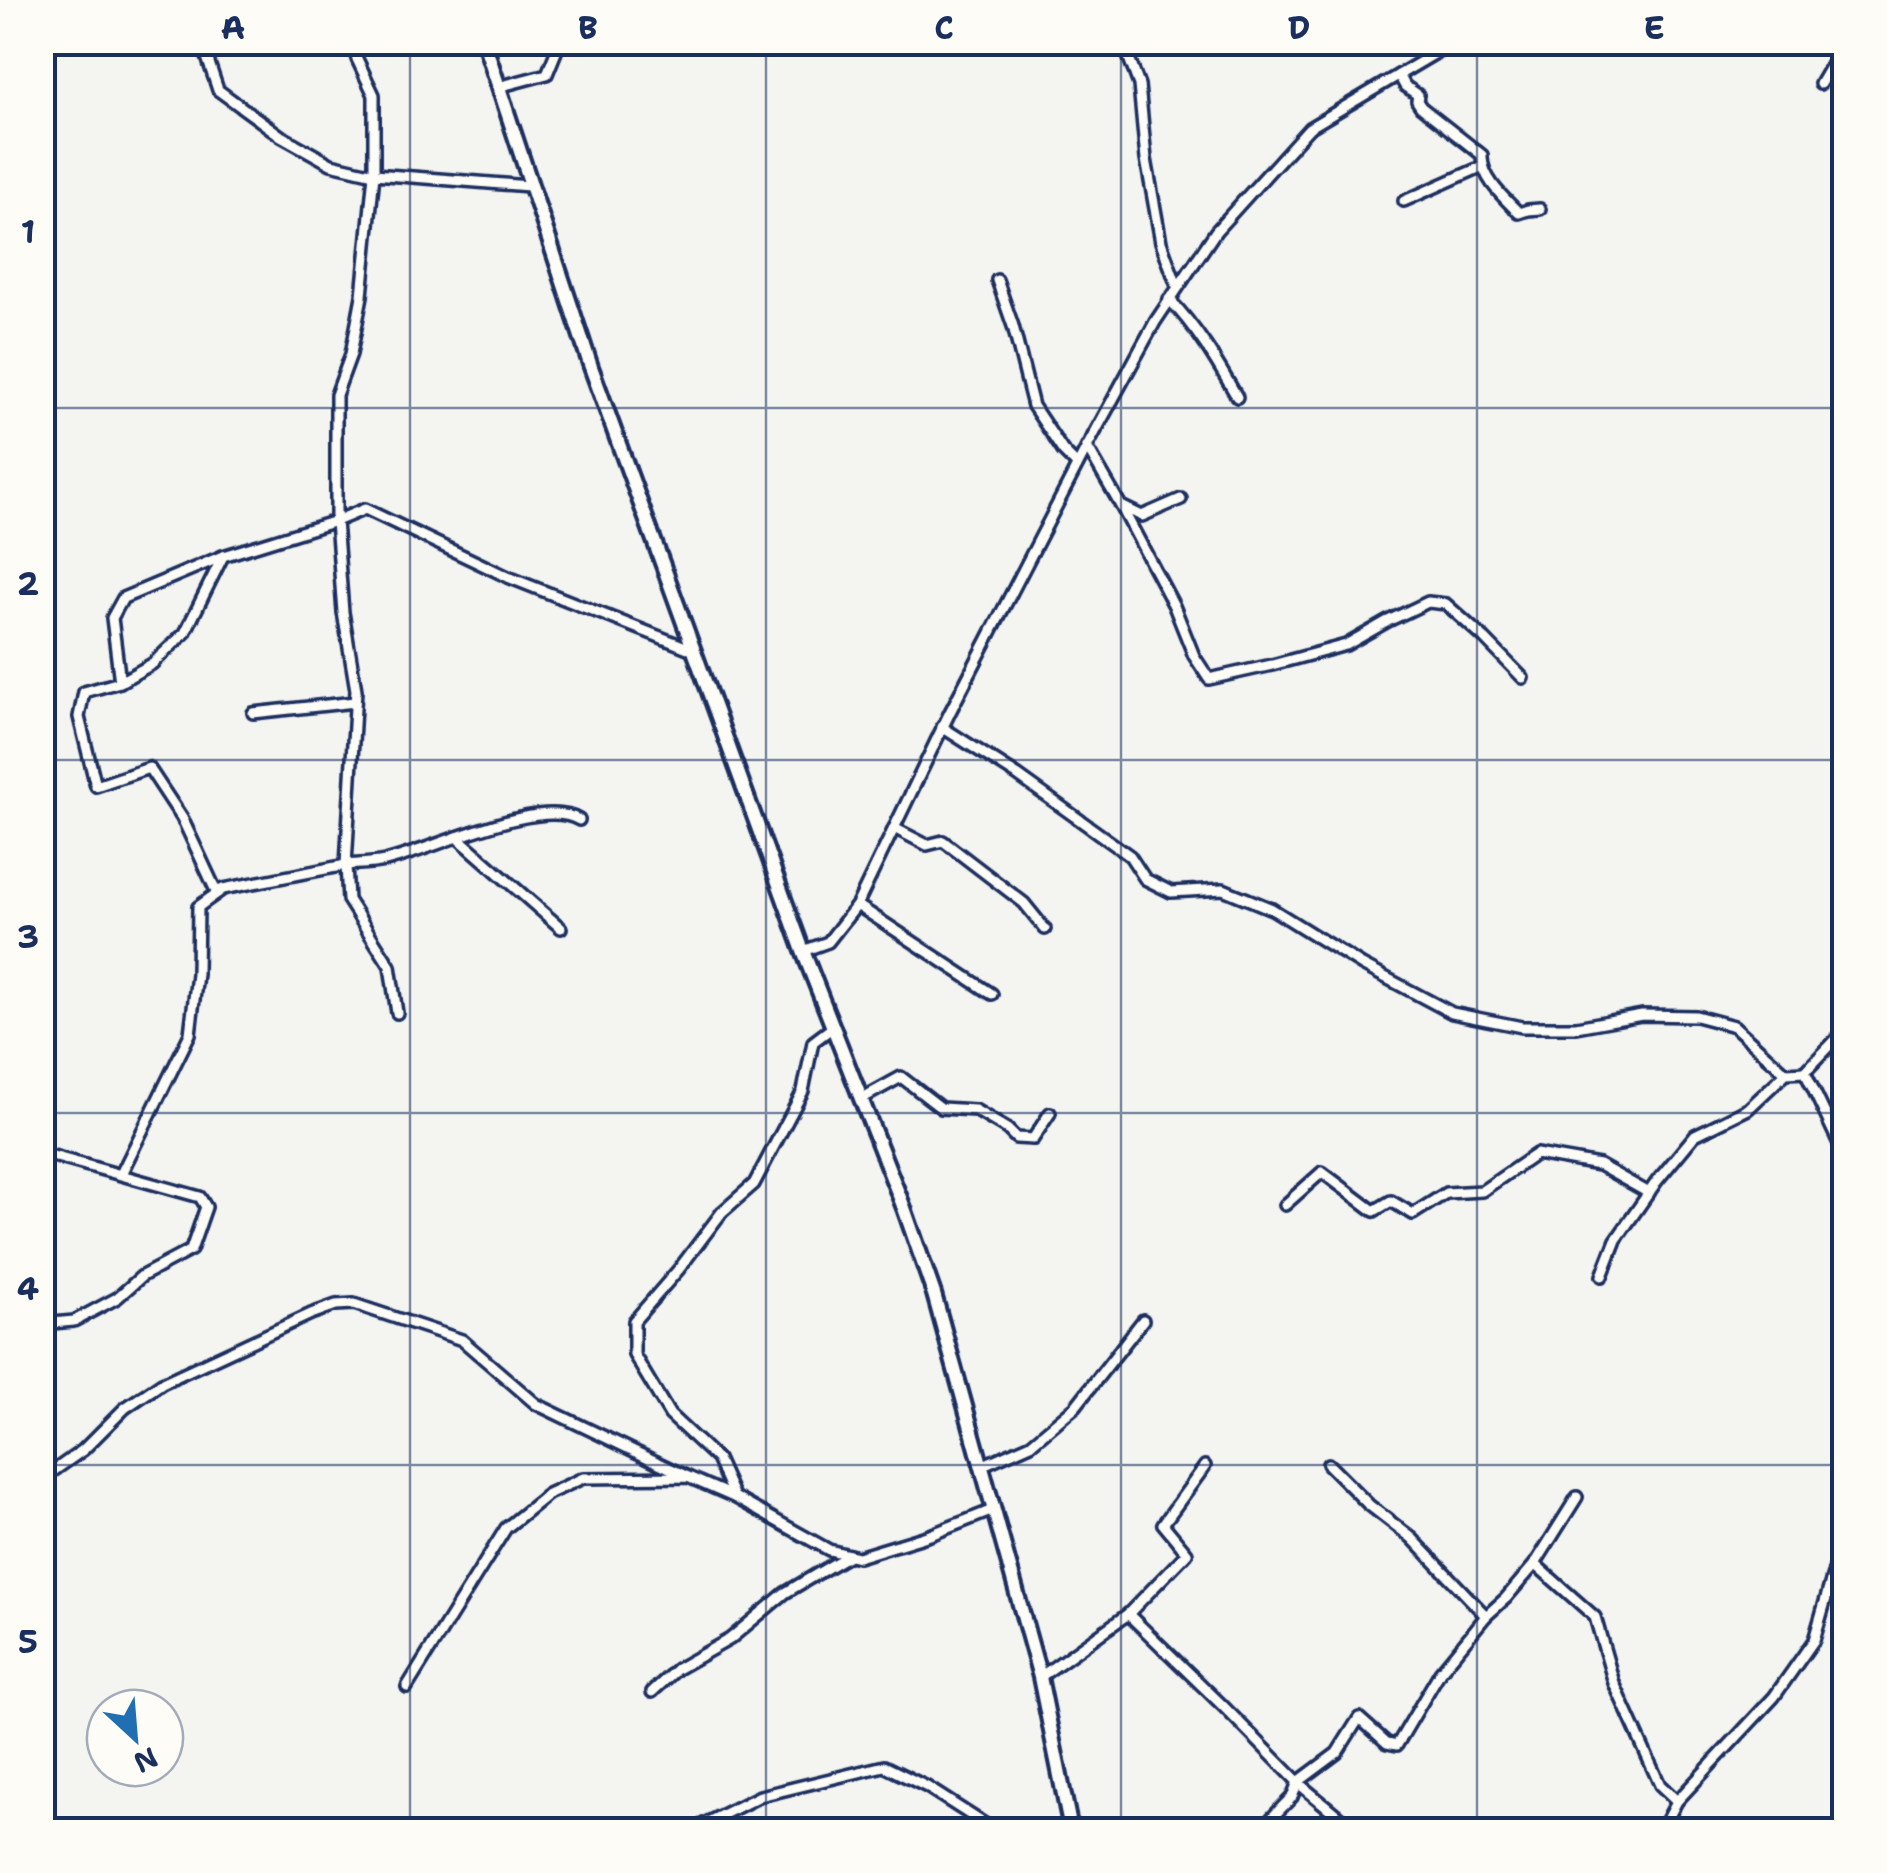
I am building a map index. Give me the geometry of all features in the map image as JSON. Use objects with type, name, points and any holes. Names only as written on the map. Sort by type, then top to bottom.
[{"type":"main road","points":[[484,42],[591,367],[803,951],[934,1294],[1040,1677],[1071,1830]]},
{"type":"street","points":[[202,42],[218,90],[281,136],[331,164],[374,174],[529,186]]},
{"type":"street","points":[[352,42],[374,95],[374,174],[362,296],[351,354],[336,395],[336,521],[342,612],[356,690],[346,865],[348,900],[390,966],[398,1013]]},
{"type":"street","points":[[498,87],[546,74],[560,42]]},
{"type":"street","points":[[1123,42],[1139,85],[1146,159],[1161,242],[1177,286]]},
{"type":"street","points":[[1432,42],[1434,54]]},
{"type":"street","points":[[803,951],[828,942],[857,904],[942,727],[1086,446],[1169,299],[1216,231],[1309,128],[1460,42]]},
{"type":"street","points":[[1820,84],[1844,42]]},
{"type":"street","points":[[1398,75],[1418,95],[1421,107],[1482,156],[1482,167],[1519,213],[1540,209]]},
{"type":"street","points":[[1404,201],[1482,167]]},
{"type":"street","points":[[997,280],[1033,406],[1077,465]]},
{"type":"street","points":[[1169,299],[1206,344],[1237,397]]},
{"type":"street","points":[[1086,446],[1174,606],[1194,656],[1209,679],[1346,645],[1428,602],[1446,604],[1523,678]]},
{"type":"street","points":[[1121,506],[1142,516],[1181,499]]},
{"type":"street","points":[[120,682],[112,618],[123,598],[223,556],[365,509],[508,577],[694,650]]},
{"type":"street","points":[[217,894],[182,818],[149,768],[96,786],[78,717],[84,692],[120,682],[152,664],[186,633],[223,556]]},
{"type":"street","points":[[253,714],[355,702]]},
{"type":"street","points":[[942,727],[1130,856],[1145,879],[1170,892],[1223,890],[1272,908],[1362,964],[1452,1013],[1522,1027],[1576,1027],[1642,1015],[1696,1016],[1734,1026],[1786,1073]]},
{"type":"street","points":[[122,1174],[190,1034],[197,974],[198,907],[223,889],[346,865],[382,862],[504,823],[550,813],[569,814],[579,820]]},
{"type":"street","points":[[894,828],[927,845],[943,841],[1024,903],[1046,929]]},
{"type":"street","points":[[457,837],[560,928]]},
{"type":"street","points":[[857,904],[992,994]]},
{"type":"street","points":[[734,1497],[717,1458],[670,1415],[634,1355],[634,1321],[722,1212],[754,1184],[803,1091],[813,1042],[833,1027]]},
{"type":"street","points":[[1602,1276],[1616,1240],[1695,1134],[1748,1108],[1786,1073],[1805,1072],[1844,1031]]},
{"type":"street","points":[[1805,1072],[1844,1154]]},
{"type":"street","points":[[861,1099],[901,1077],[940,1108],[975,1110],[1016,1138],[1032,1139],[1050,1113]]},
{"type":"street","points":[[42,1154],[200,1197],[206,1207],[191,1250],[142,1276],[117,1298],[74,1322],[42,1324]]},
{"type":"street","points":[[1285,1205],[1322,1172],[1374,1211],[1391,1201],[1413,1214],[1446,1193],[1482,1191],[1536,1154],[1599,1165],[1650,1192]]},
{"type":"street","points":[[1844,1267],[1844,1292]]},
{"type":"street","points":[[42,1479],[83,1450],[125,1408],[162,1383],[311,1314],[336,1305],[354,1304],[462,1340],[536,1404],[734,1497],[829,1550],[858,1557],[993,1510]]},
{"type":"street","points":[[981,1466],[1032,1444],[1076,1406],[1143,1320]]},
{"type":"street","points":[[1328,1464],[1370,1505],[1412,1538],[1486,1616]]},
{"type":"street","points":[[1040,1677],[1128,1614],[1188,1553],[1163,1524],[1205,1466]]},
{"type":"street","points":[[407,1687],[506,1528],[548,1494],[583,1478],[688,1477]]},
{"type":"street","points":[[1260,1830],[1292,1796],[1298,1782],[1337,1753],[1359,1718],[1387,1743],[1397,1744],[1440,1672],[1535,1564],[1577,1497]]},
{"type":"street","points":[[1662,1830],[1677,1801],[1774,1697],[1814,1640],[1844,1536]]},
{"type":"street","points":[[652,1692],[677,1669],[730,1640],[785,1593],[849,1555]]},
{"type":"street","points":[[1535,1564],[1595,1617],[1614,1683],[1660,1785],[1677,1801]]},
{"type":"street","points":[[1128,1614],[1298,1782],[1356,1830]]},
{"type":"street","points":[[692,1830],[760,1796],[884,1766],[928,1787],[994,1830]]}]
